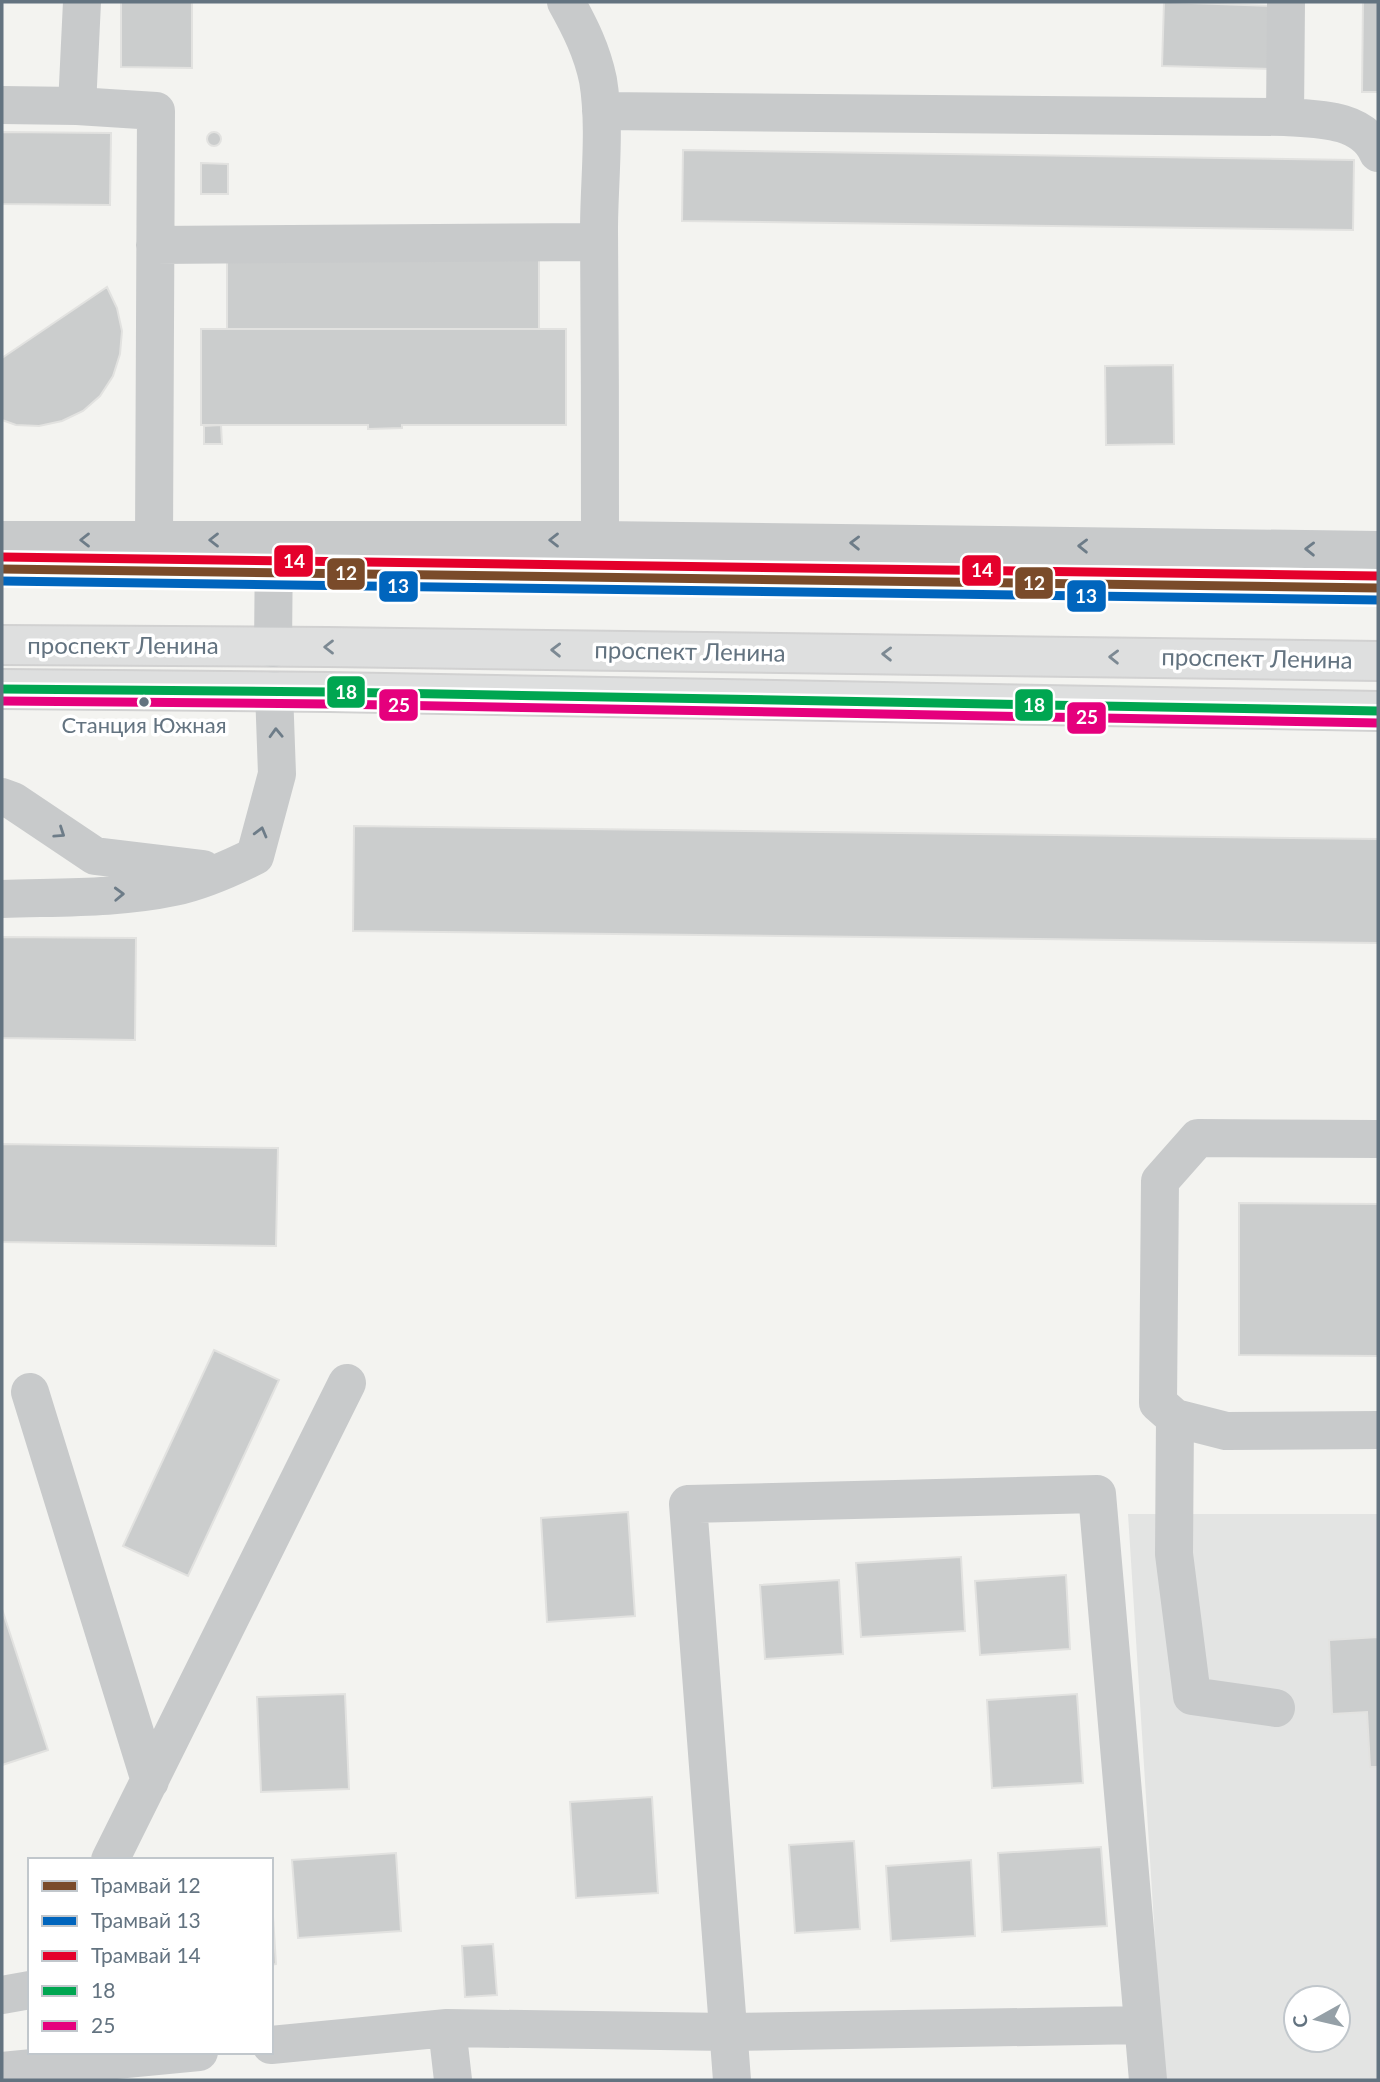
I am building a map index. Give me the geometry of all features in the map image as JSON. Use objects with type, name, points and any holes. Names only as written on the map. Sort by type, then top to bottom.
[{"type":"main road","name":"проспект Ленина","points":[[2,645],[1378,661]]},
{"type":"main road","points":[[273,648],[274,691]]},
{"type":"main road","name":"проспект Ленина","points":[[2,689],[274,691],[1378,711]]},
{"type":"street","points":[[77,106],[82,2]]},
{"type":"street","points":[[566,2],[592,54],[601,111],[600,540]]},
{"type":"street","points":[[1285,117],[1286,2]]},
{"type":"street","points":[[2,105],[156,111],[154,541]]},
{"type":"street","points":[[601,111],[1285,117],[1324,120],[1350,126],[1374,143],[1378,153]]},
{"type":"street","points":[[155,245],[599,242]]},
{"type":"street","points":[[2,540],[600,540],[1378,550]]},
{"type":"street","points":[[273,648],[274,540]]},
{"type":"street","points":[[2,899],[130,894],[176,887],[223,872],[254,856],[277,774],[274,691]]},
{"type":"street","points":[[2,797],[13,801],[95,856],[223,872]]},
{"type":"street","points":[[1378,1139],[1198,1138],[1160,1181],[1158,1403],[1175,1418],[1226,1432],[1378,1430]]},
{"type":"street","points":[[111,1858],[346,1383]]},
{"type":"street","points":[[30,1392],[150,1781]]},
{"type":"street","points":[[1175,1418],[1174,1554],[1192,1696],[1276,1708]]},
{"type":"street","points":[[732,2080],[688,1504],[1097,1494],[1148,2080]]},
{"type":"street","points":[[2,1996],[28,1990]]},
{"type":"street","points":[[273,2045],[447,2028],[728,2032],[1143,2025]]},
{"type":"street","points":[[447,2028],[453,2080]]},
{"type":"street","points":[[2,2071],[178,2054]]},
{"type":"shaded area","points":[[1128,1514],[1378,1514],[1378,2080],[1164,2080]]},
{"type":"building","points":[[121,2],[192,2],[192,68],[121,67]]},
{"type":"building","points":[[1164,2],[1274,6],[1272,69],[1162,66]]},
{"type":"building","points":[[1363,2],[1378,2],[1378,92],[1362,92]]},
{"type":"building","points":[[2,132],[111,133],[110,205],[2,204]]},
{"type":"building","points":[[214,132],[219,134],[219,144],[214,146],[209,144],[207,139],[209,134]]},
{"type":"building","points":[[683,150],[1354,160],[1353,230],[682,221]]},
{"type":"building","points":[[201,163],[228,164],[228,194],[201,194]]},
{"type":"building","points":[[227,254],[539,254],[539,329],[227,329]]},
{"type":"building","points":[[227,254],[539,254],[539,329],[566,329],[566,425],[402,425],[402,428],[368,429],[368,425],[201,425],[201,329],[227,329]]},
{"type":"building","points":[[107,287],[117,308],[122,331],[120,354],[113,376],[100,396],[83,411],[62,421],[39,426],[16,425],[2,420],[2,358]]},
{"type":"building","points":[[201,329],[566,329],[566,425],[402,425],[402,428],[368,429],[368,425],[201,425]]},
{"type":"building","points":[[1173,365],[1174,444],[1106,445],[1105,366]]},
{"type":"building","points":[[221,425],[222,444],[204,444],[204,426]]},
{"type":"building","points":[[354,826],[1378,839],[1378,943],[353,931]]},
{"type":"building","points":[[2,937],[136,938],[135,1040],[2,1038]]},
{"type":"building","points":[[2,1144],[278,1148],[276,1246],[2,1242]]},
{"type":"building","points":[[1239,1203],[1378,1204],[1378,1356],[1239,1355]]},
{"type":"building","points":[[214,1350],[279,1380],[188,1576],[123,1546]]},
{"type":"building","points":[[628,1512],[635,1616],[547,1622],[541,1518]]},
{"type":"building","points":[[961,1557],[965,1631],[861,1637],[856,1563]]},
{"type":"building","points":[[1066,1575],[1070,1649],[980,1655],[975,1581]]},
{"type":"building","points":[[839,1580],[843,1654],[765,1659],[760,1585]]},
{"type":"building","points":[[2,1609],[48,1750],[2,1765]]},
{"type":"building","points":[[1378,1637],[1378,1767],[1370,1767],[1367,1712],[1332,1714],[1329,1640]]},
{"type":"building","points":[[345,1694],[349,1789],[261,1792],[257,1697]]},
{"type":"building","points":[[1077,1694],[1083,1783],[992,1788],[987,1700]]},
{"type":"building","points":[[652,1797],[658,1893],[576,1898],[570,1802]]},
{"type":"building","points":[[854,1841],[860,1929],[795,1933],[789,1845]]},
{"type":"building","points":[[1101,1847],[1107,1926],[1002,1932],[998,1853]]},
{"type":"building","points":[[396,1853],[401,1931],[298,1938],[292,1860]]},
{"type":"building","points":[[971,1860],[975,1936],[891,1941],[886,1866]]},
{"type":"building","points":[[273,1917],[276,1964],[273,1965]]},
{"type":"building","points":[[493,1944],[497,1995],[465,1997],[462,1946]]},
{"type":"tram line","name":"14","points":[[2,557],[1378,576]]},
{"type":"tram line","name":"12","points":[[2,569],[1378,588]]},
{"type":"tram line","name":"13","points":[[2,581],[1378,600]]},
{"type":"transit line","name":"18","points":[[2,689],[330,692],[1378,711]]},
{"type":"transit line","name":"25","points":[[2,701],[330,704],[1378,723]]},
{"type":"place","name":"Станция Южная","points":[[144,702]]}]
